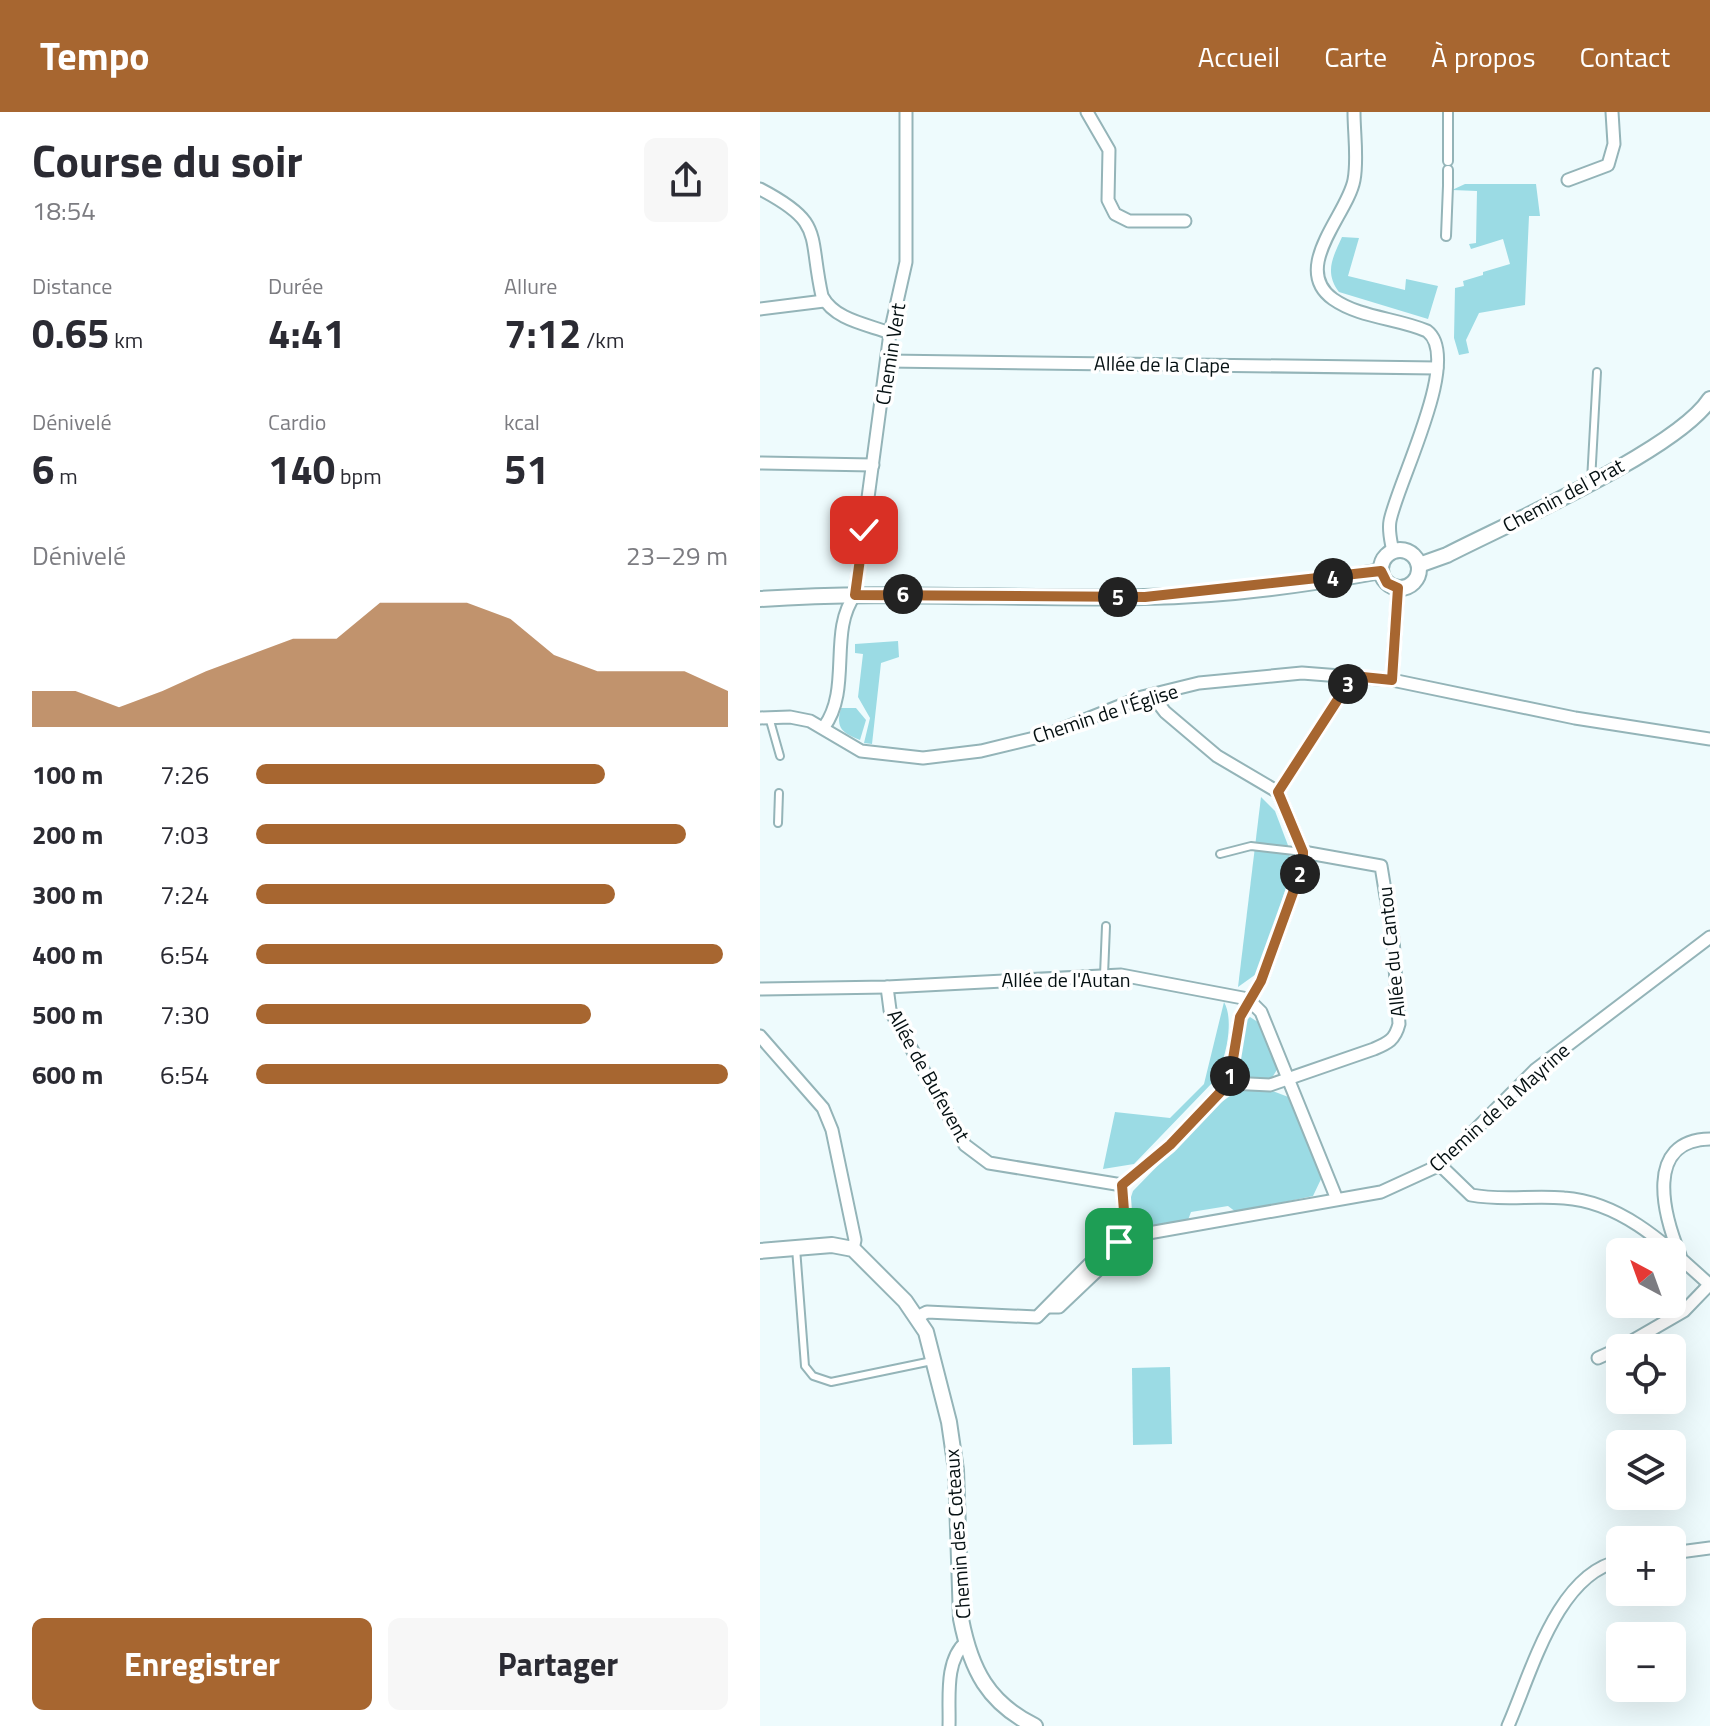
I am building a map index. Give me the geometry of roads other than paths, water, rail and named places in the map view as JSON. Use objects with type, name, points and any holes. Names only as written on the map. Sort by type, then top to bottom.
[{"type":"street","name":"Chemin Vert","points":[[824,727],[835,706],[846,615],[855,595],[890,333],[906,262],[906,112]]},
{"type":"street","points":[[1087,112],[1109,150],[1108,200],[1115,214],[1129,221],[1185,221]]},
{"type":"street","points":[[1354,112],[1354,180],[1321,252],[1318,268],[1320,280],[1328,294],[1343,304],[1431,334],[1437,345],[1437,368],[1419,438],[1390,521],[1393,552]]},
{"type":"street","points":[[1446,236],[1448,112]]},
{"type":"street","points":[[1568,180],[1608,165],[1614,144],[1612,112]]},
{"type":"street","points":[[760,189],[796,209],[806,221],[824,301],[838,314],[890,333]]},
{"type":"street","points":[[760,309],[824,301]]},
{"type":"street","name":"Allée de la Clape","points":[[887,361],[1437,368]]},
{"type":"street","points":[[1706,415],[1710,399]]},
{"type":"street","name":"Chemin del Prat","points":[[1419,565],[1447,555],[1591,481],[1706,415]]},
{"type":"street","points":[[760,463],[873,465]]},
{"type":"street","points":[[1393,552],[1412,554],[1419,565],[1415,581],[1398,588],[1387,583],[1381,571],[1385,557],[1393,552]]},
{"type":"street","points":[[760,599],[855,595],[1145,597],[1381,571]]},
{"type":"street","points":[[1392,680],[1398,588]]},
{"type":"street","name":"Chemin de l'Église","points":[[764,718],[790,717],[824,727],[841,741],[878,755],[923,758],[981,751],[1047,735],[1152,695],[1199,683],[1302,673],[1392,680],[1575,718],[1710,739]]},
{"type":"street","points":[[1278,792],[1353,676]]},
{"type":"street","points":[[1122,1239],[1122,1185],[1170,1145],[1229,1083],[1235,1040],[1248,999],[1261,981],[1298,881],[1303,852],[1278,792],[1217,756],[1165,712],[1152,695]]},
{"type":"street","name":"Allée du Cantou","points":[[1229,1083],[1270,1085],[1390,1042],[1399,1024],[1393,939],[1381,866],[1303,852]]},
{"type":"street","name":"Chemin de la Mayrine","points":[[917,1317],[927,1312],[1037,1317],[1049,1307],[1052,1298],[1109,1244],[1122,1239],[1336,1197],[1381,1192],[1440,1165],[1535,1070],[1710,937]]},
{"type":"street","name":"Allée de l'Autan","points":[[760,989],[887,987],[1121,975],[1248,999]]},
{"type":"street","name":"Allée de Bufevent","points":[[887,987],[890,1010],[965,1145],[989,1163],[1122,1185]]},
{"type":"street","points":[[1248,999],[1261,1012],[1290,1077],[1336,1197]]},
{"type":"street","points":[[760,1036],[823,1108],[832,1130],[855,1240],[853,1249],[832,1245],[760,1251]]},
{"type":"street","points":[[1673,1238],[1665,1217],[1663,1178],[1675,1151],[1697,1139],[1710,1139]]},
{"type":"street","points":[[1440,1165],[1471,1195],[1567,1198],[1594,1203],[1658,1238]]},
{"type":"street","name":"Chemin des Coteaux","points":[[853,1249],[917,1317],[936,1360],[956,1470],[961,1619],[966,1642],[986,1691],[1008,1711],[1035,1726]]},
{"type":"street","points":[[1644,1334],[1684,1311],[1710,1285],[1686,1264]]},
{"type":"street","points":[[1598,1358],[1606,1354]]},
{"type":"street","points":[[1686,1551],[1710,1548]]},
{"type":"street","points":[[1508,1726],[1568,1594],[1589,1575],[1606,1567]]},
{"type":"street","points":[[949,1726],[951,1672],[958,1651],[966,1642]]},
{"type":"lane","points":[[1591,481],[1597,372]]},
{"type":"lane","points":[[764,718],[780,756]]},
{"type":"lane","points":[[778,823],[779,793]]},
{"type":"lane","points":[[1220,854],[1251,846],[1303,852]]},
{"type":"lane","points":[[1104,975],[1106,926]]},
{"type":"lane","points":[[796,1248],[805,1366],[813,1376],[831,1382],[936,1360]]}]
